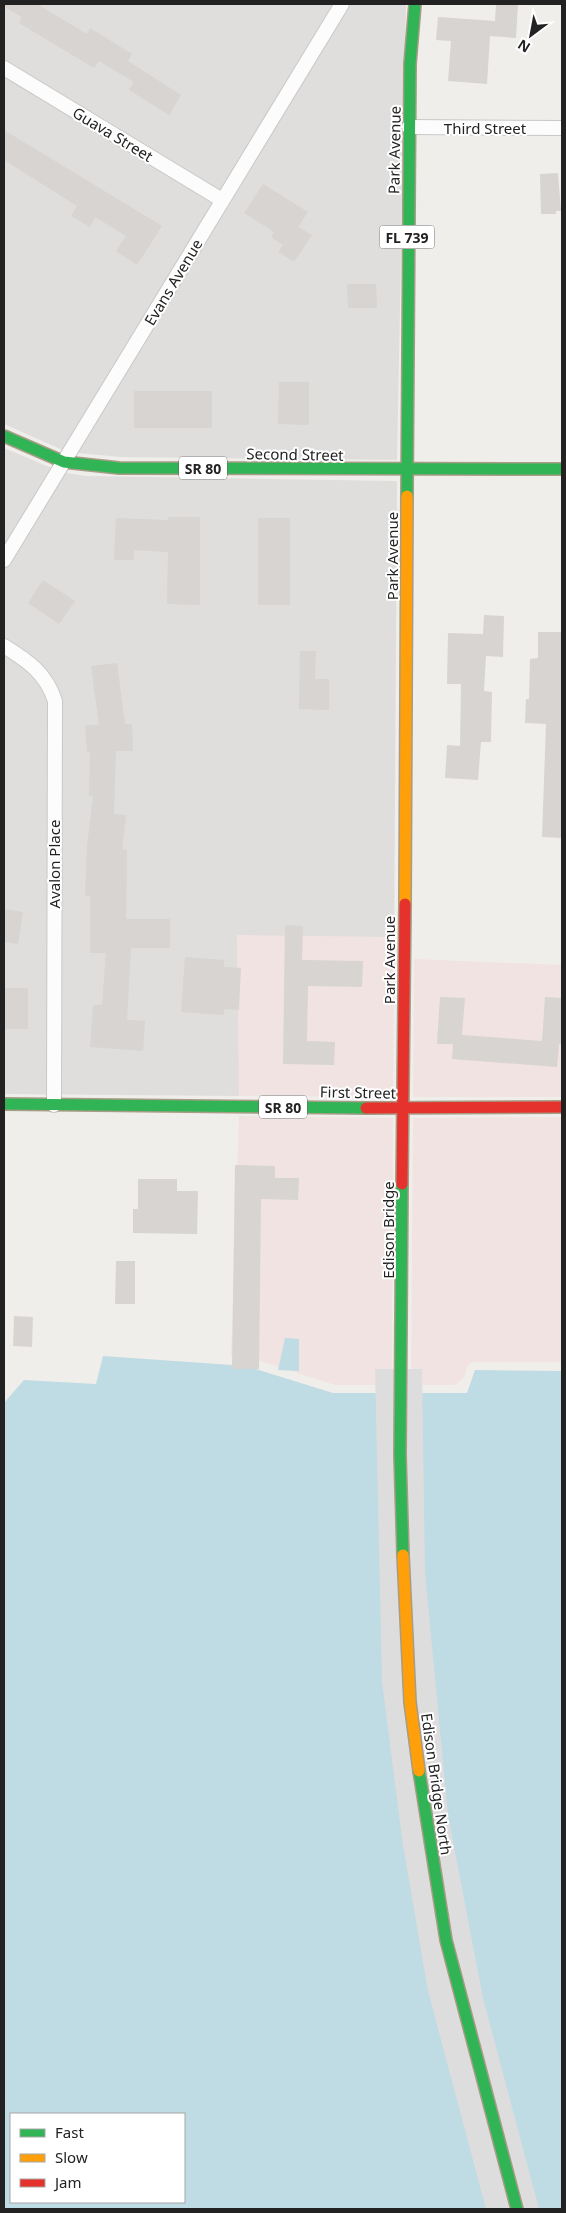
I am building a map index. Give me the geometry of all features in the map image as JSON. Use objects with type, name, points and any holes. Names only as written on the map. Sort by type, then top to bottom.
[{"type":"main road","name":"Park Avenue","points":[[403,1108],[406,372],[410,64],[416,4]]},
{"type":"main road","name":"Second Street","points":[[4,436],[64,462],[119,468],[562,469]]},
{"type":"main road","name":"First Street","points":[[4,1104],[403,1108],[562,1107]]},
{"type":"main road","name":"Edison Bridge","points":[[402,1352],[403,1108]]},
{"type":"main road","name":"Edison Bridge North","points":[[402,1352],[400,1455],[404,1609],[410,1702],[421,1791],[446,1940],[517,2209]]},
{"type":"street","name":"Evans Avenue","points":[[4,560],[342,4]]},
{"type":"street","name":"Guava Street","points":[[4,68],[222,200]]},
{"type":"street","name":"Third Street","points":[[409,128],[562,128]]},
{"type":"street","name":"Avalon Place","points":[[4,646],[36,667],[50,687],[54,701],[54,1104]]},
{"type":"shaded area","points":[[4,4],[406,4],[397,460],[120,457],[67,452],[4,424]]},
{"type":"shaded area","points":[[4,448],[61,472],[86,476],[397,481],[394,958],[391,958],[391,937],[239,1096],[4,1094]]},
{"type":"shaded area","points":[[237,935],[391,937],[391,957],[394,958],[393,1097],[239,1096]]},
{"type":"shaded area","points":[[414,959],[562,965],[562,1097],[413,1097]]},
{"type":"shaded area","points":[[239,1116],[393,1118],[392,1385],[335,1385],[248,1357],[231,1356]]},
{"type":"shaded area","points":[[562,1117],[562,1362],[473,1362],[468,1365],[464,1378],[455,1385],[411,1385],[413,1118]]},
{"type":"water","points":[[285,1338],[299,1339],[299,1371],[278,1370]]},
{"type":"water","points":[[103,1356],[246,1366],[333,1393],[467,1393],[475,1370],[562,1371],[562,2209],[4,2209],[4,1403],[24,1380],[96,1384]]},
{"type":"pier","points":[[375,1369],[422,1369],[425,1572],[448,1815],[483,1998],[539,2209],[486,2209],[428,1991],[402,1839],[382,1681]]},
{"type":"building","points":[[4,4],[37,4],[87,34],[90,28],[132,54],[128,61],[181,95],[169,115],[129,90],[134,82],[99,61],[94,68],[19,23],[22,17],[4,7]]},
{"type":"building","points":[[496,4],[518,4],[516,38],[490,36],[487,84],[448,81],[451,41],[436,40],[438,17],[495,21]]},
{"type":"building","points":[[4,130],[162,226],[137,265],[116,251],[126,236],[95,217],[90,227],[71,216],[77,206],[4,160]]},
{"type":"building","points":[[558,173],[561,211],[556,211],[556,214],[541,214],[540,174]]},
{"type":"building","points":[[263,184],[308,212],[298,227],[312,235],[294,262],[278,252],[283,245],[271,237],[274,232],[244,213]]},
{"type":"building","points":[[347,284],[376,284],[377,308],[348,308]]},
{"type":"building","points":[[279,382],[309,382],[309,425],[278,424]]},
{"type":"building","points":[[134,391],[212,391],[212,428],[134,428]]},
{"type":"building","points":[[168,517],[200,517],[200,605],[167,604],[168,552],[134,550],[134,560],[114,560],[116,518],[168,520]]},
{"type":"building","points":[[258,518],[290,518],[290,605],[258,605]]},
{"type":"building","points":[[43,580],[75,601],[59,624],[28,603]]},
{"type":"building","points":[[484,615],[504,616],[503,657],[486,656],[484,691],[492,692],[491,742],[481,742],[478,780],[445,778],[447,745],[460,746],[461,684],[447,684],[448,633],[483,634]]},
{"type":"building","points":[[538,632],[562,632],[562,838],[542,837],[546,724],[525,723],[526,699],[529,699],[530,659],[538,658]]},
{"type":"building","points":[[300,651],[316,651],[315,679],[329,679],[329,710],[299,709]]},
{"type":"building","points":[[117,663],[125,724],[132,724],[133,751],[116,751],[114,814],[126,815],[122,849],[127,850],[126,919],[170,919],[170,948],[131,948],[127,1020],[145,1021],[143,1051],[90,1047],[93,1005],[102,1005],[106,953],[90,953],[90,896],[85,896],[87,847],[93,796],[89,796],[90,752],[87,752],[85,725],[99,725],[91,666]]},
{"type":"building","points":[[4,909],[23,912],[18,944],[4,942]]},
{"type":"building","points":[[285,925],[303,926],[302,960],[363,961],[362,987],[308,986],[307,1041],[335,1042],[334,1065],[283,1064]]},
{"type":"building","points":[[185,957],[224,960],[224,967],[241,968],[239,1010],[224,1009],[224,1015],[181,1012]]},
{"type":"building","points":[[4,988],[28,988],[28,1029],[4,1029]]},
{"type":"building","points":[[440,997],[465,998],[462,1035],[542,1041],[545,997],[562,998],[562,1044],[559,1044],[557,1067],[452,1059],[453,1044],[437,1044]]},
{"type":"building","points":[[235,1165],[275,1166],[275,1178],[299,1178],[298,1200],[261,1199],[259,1369],[232,1369]]},
{"type":"building","points":[[138,1179],[177,1179],[177,1191],[198,1191],[197,1234],[133,1233],[133,1209],[138,1209]]},
{"type":"building","points":[[116,1261],[135,1261],[135,1304],[115,1304]]},
{"type":"building","points":[[14,1316],[33,1317],[32,1347],[13,1346]]},
{"type":"traffic: fast","points":[[407,496],[410,64],[415,4]]},
{"type":"traffic: fast","points":[[4,436],[64,462],[119,468],[562,469]]},
{"type":"traffic: fast","points":[[4,1104],[366,1108]]},
{"type":"traffic: fast","points":[[402,1184],[400,1455],[403,1555]]},
{"type":"traffic: fast","points":[[419,1771],[446,1940],[517,2209]]},
{"type":"traffic: slow","points":[[405,904],[407,496]]},
{"type":"traffic: slow","points":[[403,1555],[410,1702],[419,1771]]},
{"type":"traffic: jam","points":[[402,1184],[405,904]]},
{"type":"traffic: jam","points":[[366,1108],[562,1107]]}]
